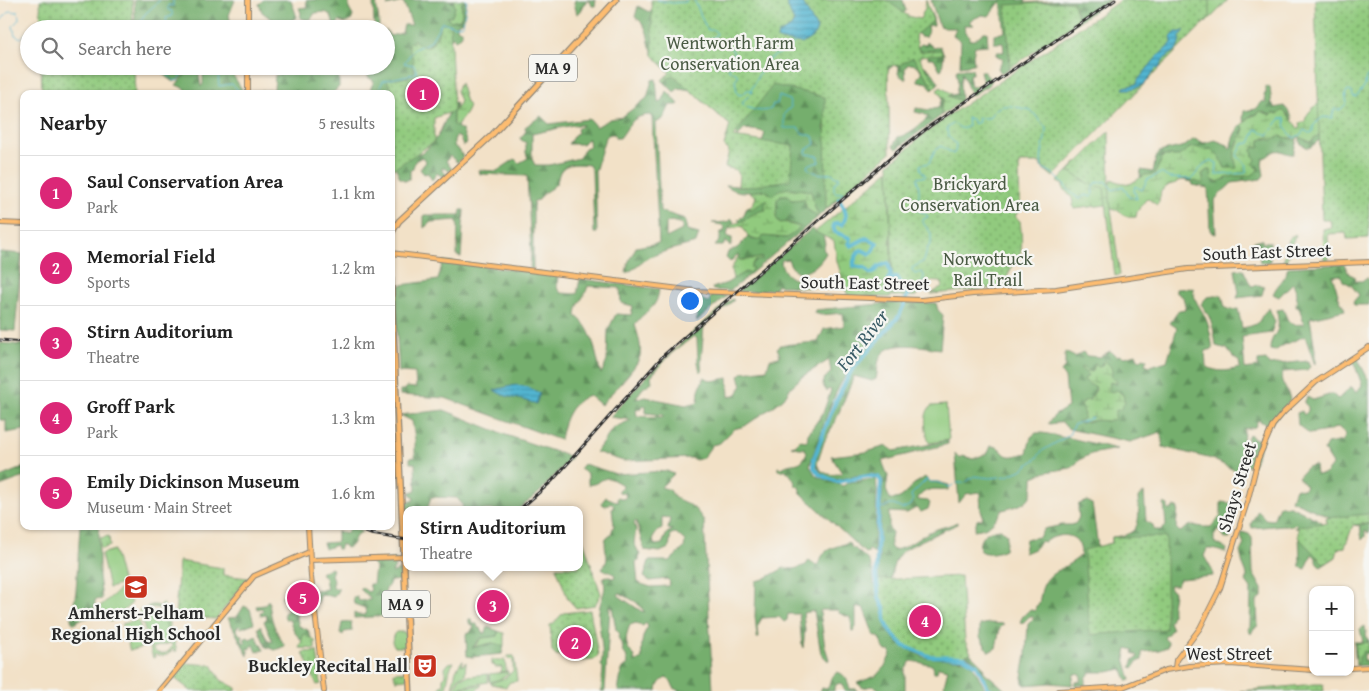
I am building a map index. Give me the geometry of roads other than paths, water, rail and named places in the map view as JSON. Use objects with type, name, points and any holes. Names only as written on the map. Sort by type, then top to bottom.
[{"type":"highway","name":"MA 9","points":[[395,228],[400,221],[494,132],[616,0]]},
{"type":"highway","name":"MA 9","points":[[395,365],[403,536]]},
{"type":"highway","name":"MA 9","points":[[405,571],[410,691]]},
{"type":"main road","points":[[248,0],[248,20]]},
{"type":"main road","points":[[248,75],[248,90]]},
{"type":"main road","points":[[0,223],[20,224]]},
{"type":"main road","name":"South East Street","points":[[395,253],[696,291],[909,300],[1056,289],[1188,269],[1369,262]]},
{"type":"main road","name":"Shays Street","points":[[1174,668],[1176,660],[1197,632],[1220,588],[1247,504],[1258,460],[1272,425],[1316,382],[1369,347]]},
{"type":"main road","points":[[308,530],[324,691]]},
{"type":"main road","points":[[159,691],[254,576],[309,552]]},
{"type":"main road","points":[[310,560],[403,557]]},
{"type":"main road","name":"West Street","points":[[1058,691],[1123,687],[1174,668],[1230,664],[1309,670]]},
{"type":"main road","points":[[1354,668],[1369,667]]},
{"type":"water","points":[[785,0],[801,0],[817,29],[814,36],[802,44],[777,39],[778,34],[791,27],[794,22]]},
{"type":"water","points":[[1185,30],[1180,37],[1177,48],[1163,60],[1159,69],[1156,68],[1143,85],[1123,89],[1124,87],[1137,84],[1138,80],[1156,58],[1172,43],[1171,37],[1176,32]]},
{"type":"water","points":[[516,385],[527,387],[540,393],[536,404],[504,395],[494,390]]},
{"type":"waterway","points":[[142,20],[144,15],[160,0]]},
{"type":"waterway","points":[[166,20],[166,18],[172,16],[172,11],[168,10],[168,5],[173,6],[173,0]]},
{"type":"waterway","name":"Fort River","points":[[378,90],[383,81],[417,73],[414,65],[404,63],[414,49],[430,42],[442,22],[455,26],[463,24],[467,1],[465,0]]},
{"type":"waterway","name":"Fort River","points":[[657,0],[672,3],[686,2],[687,0]]},
{"type":"waterway","name":"Fort River","points":[[694,0],[708,30],[714,30],[717,34],[705,40],[706,46],[722,43],[732,49],[736,60],[735,64],[729,67],[729,70],[738,76],[735,80],[737,93],[739,95],[743,94],[747,90],[751,90],[752,93],[743,101],[743,105],[753,110],[764,111],[771,109],[773,104],[777,104],[779,96],[789,100],[791,107],[784,114],[784,128],[798,128],[802,133],[813,136],[815,144],[807,149],[806,152],[807,154],[818,156],[820,162],[810,164],[807,167],[815,173],[832,173],[836,177],[839,176],[839,179],[834,184],[836,193],[843,192],[839,199]]},
{"type":"waterway","points":[[0,22],[9,11],[18,12],[19,19],[13,26],[15,35],[20,38]]},
{"type":"waterway","points":[[751,90],[766,62],[789,48],[795,41]]},
{"type":"waterway","points":[[168,75],[173,81],[179,80],[180,75]]},
{"type":"waterway","name":"Fort River","points":[[218,75],[219,86],[232,84],[238,90]]},
{"type":"waterway","points":[[908,295],[917,290],[923,282],[924,275],[922,272],[915,274],[912,268],[924,261],[928,247],[931,244],[931,233],[923,223],[923,219],[928,217],[916,207],[919,192],[917,178],[926,176],[921,170],[920,165],[929,163],[935,150],[941,146],[953,154],[955,152],[956,144],[947,131],[947,128],[954,123],[960,128],[964,128],[968,126],[967,118],[972,119],[974,124],[979,122],[978,118],[989,118],[993,112],[1002,106],[1031,110],[1046,128],[1041,158],[1042,168],[1054,174],[1075,196],[1080,199],[1085,195],[1092,197],[1096,183],[1106,181],[1113,190],[1123,186],[1129,196],[1137,199],[1134,190],[1135,186],[1142,190],[1147,180],[1161,173],[1169,178],[1192,179],[1204,164],[1211,160],[1217,163],[1216,175],[1246,173],[1247,165],[1237,156],[1243,144],[1250,143],[1256,129],[1268,135],[1280,119],[1285,118],[1286,129],[1294,138],[1304,130],[1309,133],[1313,132],[1313,127],[1317,122],[1323,117],[1332,118],[1334,109],[1340,110],[1347,103],[1345,94],[1348,91],[1352,92],[1353,96],[1356,97],[1365,86],[1366,77],[1369,75]]},
{"type":"waterway","name":"Fort River","points":[[839,199],[846,215],[842,225],[836,223],[833,225],[835,232],[850,238],[849,243],[851,246],[866,238],[877,243],[870,254],[862,250],[859,251],[854,261],[854,266],[865,268],[870,273],[873,273],[880,266],[888,263],[891,275],[888,279],[897,277],[908,295],[899,316],[851,371],[834,405],[814,458],[814,467],[819,474],[837,482],[868,476],[878,477],[881,481],[876,575],[879,598],[885,610],[885,620],[890,631],[904,646],[929,656],[964,657],[977,665],[988,688],[993,691]]},
{"type":"waterway","points":[[957,483],[965,483],[974,476],[990,478],[1007,476],[1021,470],[1036,459],[1042,451],[1069,435],[1073,425],[1092,418]]},
{"type":"waterway","points":[[879,508],[892,505],[902,509],[911,505],[913,501],[911,495],[927,479],[929,482],[937,482],[950,487],[953,485]]},
{"type":"railway","points":[[524,506],[552,481],[664,355],[902,148],[930,126],[1115,0]]},
{"type":"railway","points":[[0,340],[20,342]]},
{"type":"railway","points":[[361,530],[371,534],[403,539]]},
{"type":"place","name":"Saul Conservation Area","points":[[423,94]]},
{"type":"place","name":"Amherst-Pelham Regional High School","points":[[136,587]]},
{"type":"place","name":"Emily Dickinson Museum","points":[[303,598]]},
{"type":"place","name":"Stirn Auditorium","points":[[493,606]]},
{"type":"place","name":"Groff Park","points":[[925,621]]},
{"type":"place","name":"Memorial Field","points":[[575,643]]},
{"type":"place","name":"Buckley Recital Hall","points":[[425,666]]},
{"type":"park label","name":"Wentworth Farm Conservation Area","points":[[730,53]]},
{"type":"park label","name":"Brickyard Conservation Area","points":[[970,194]]},
{"type":"park label","name":"Norwottuck Rail Trail","points":[[988,269]]}]
